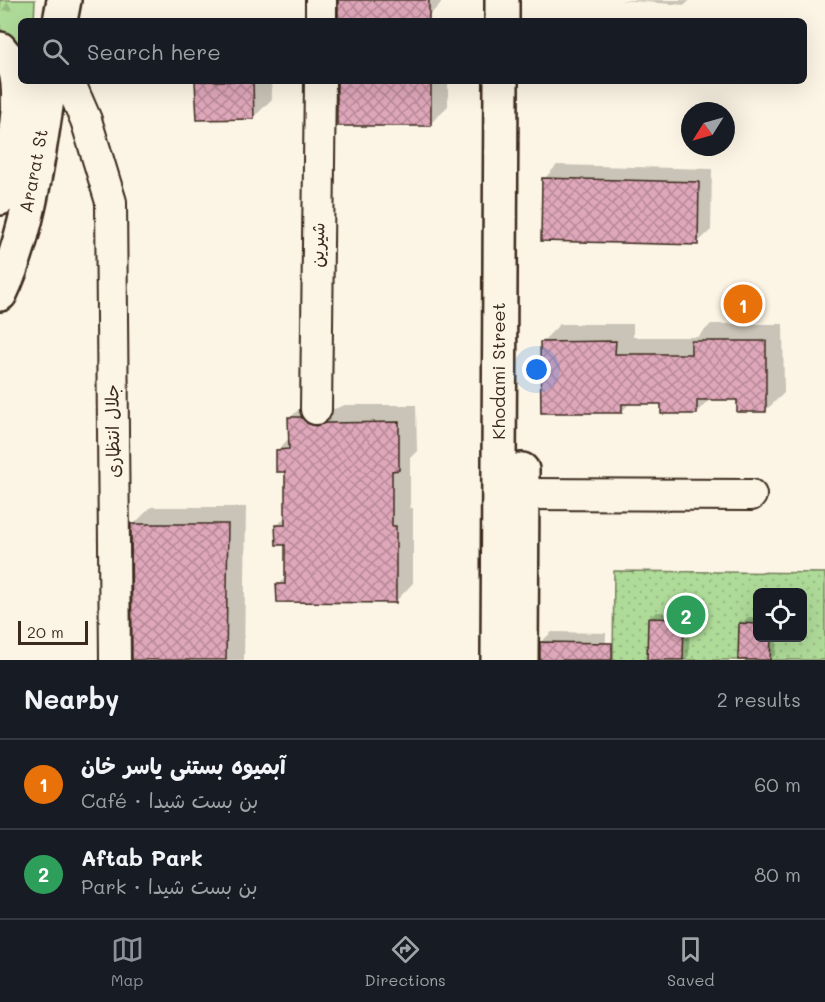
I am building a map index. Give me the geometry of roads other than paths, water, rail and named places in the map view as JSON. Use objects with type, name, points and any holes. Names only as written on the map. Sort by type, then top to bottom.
[{"type":"main road","points":[[61,18],[64,0]]},
{"type":"main road","points":[[502,0],[502,18]]},
{"type":"main road","points":[[524,0],[524,18]]},
{"type":"main road","points":[[0,49],[15,70],[19,96],[13,145],[0,198]]},
{"type":"main road","name":"Ararat St","points":[[1,292],[10,273],[35,173],[50,84]]},
{"type":"main road","name":"Khodami Street","points":[[501,84],[510,607],[521,660]]},
{"type":"main road","name":"Khodami Street","points":[[498,660],[510,607],[522,494],[524,84]]},
{"type":"street","points":[[321,0],[321,18]]},
{"type":"street","name":"جلال انتظاری","points":[[70,84],[86,120],[111,202],[115,660]]},
{"type":"street","name":"شیرین","points":[[316,409],[320,84]]},
{"type":"street","points":[[522,494],[751,495]]},
{"type":"place","name":"آبمیوه بستنی یاسر خان","points":[[743,304]]},
{"type":"place","name":"Aftab Park","points":[[686,615]]}]
